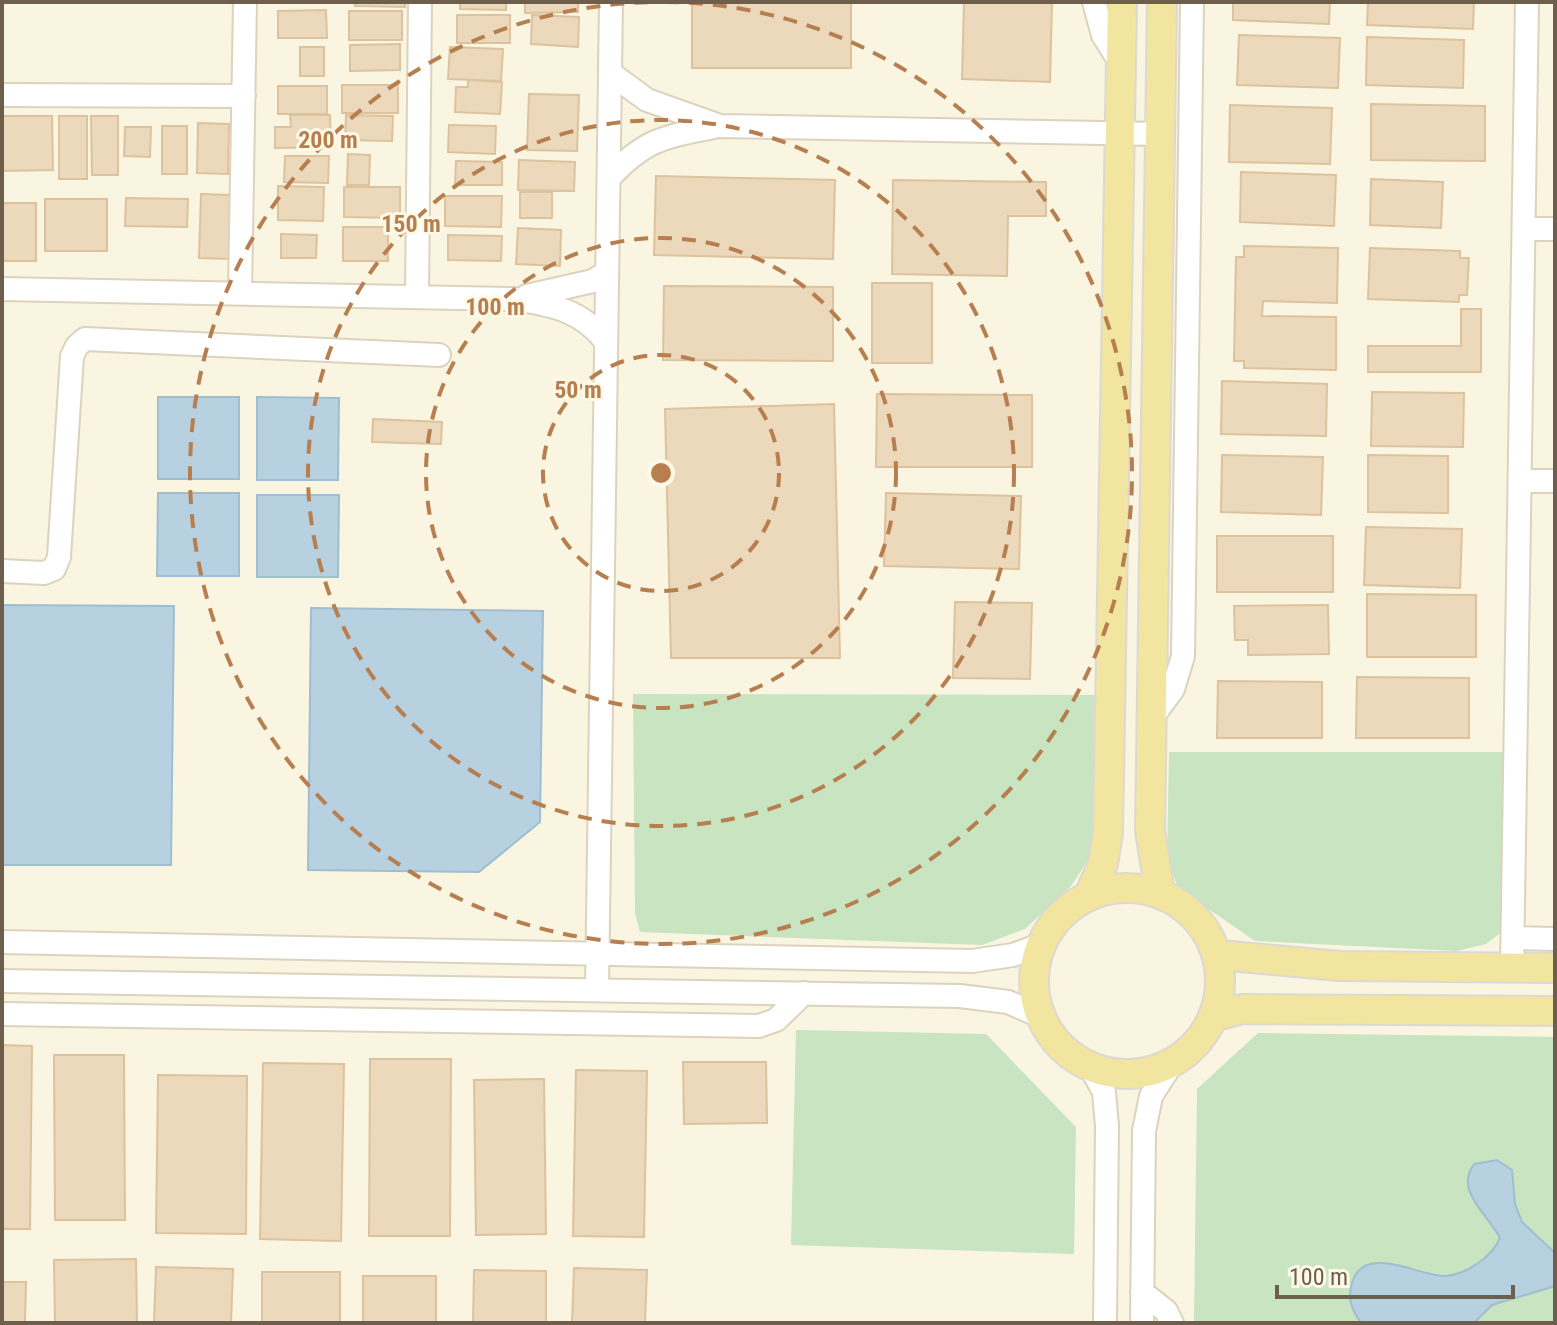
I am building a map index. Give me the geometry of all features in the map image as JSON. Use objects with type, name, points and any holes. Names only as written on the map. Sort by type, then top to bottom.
[{"type":"main road","points":[[1089,895],[1103,864],[1108,833],[1122,2]]},
{"type":"main road","points":[[1160,893],[1150,831],[1162,2]]},
{"type":"main road","points":[[1125,887],[1160,893],[1197,917],[1219,955],[1222,986],[1216,1016],[1198,1045],[1171,1065],[1131,1075],[1091,1068],[1069,1056],[1052,1038],[1040,1016],[1033,980],[1040,945],[1060,915],[1089,895],[1125,887]]},
{"type":"main road","points":[[1219,955],[1340,966],[1555,968]]},
{"type":"main road","points":[[1216,1016],[1256,1009],[1555,1011]]},
{"type":"street","points":[[240,293],[245,2]]},
{"type":"street","points":[[417,295],[420,2]]},
{"type":"street","points":[[597,990],[611,2]]},
{"type":"street","points":[[1094,2],[1103,35],[1122,65]]},
{"type":"street","points":[[1151,719],[1173,689],[1183,656],[1192,2]]},
{"type":"street","points":[[1512,968],[1526,229],[1527,2]]},
{"type":"street","points":[[610,73],[647,100],[720,126]]},
{"type":"street","points":[[2,95],[244,96]]},
{"type":"street","points":[[609,178],[635,151],[658,138],[720,126],[1160,134]]},
{"type":"street","points":[[1526,229],[1555,229]]},
{"type":"street","points":[[514,299],[574,287],[593,281],[607,272]]},
{"type":"street","points":[[2,289],[514,299],[570,310],[596,328],[606,342]]},
{"type":"street","points":[[2,571],[44,573],[54,569],[59,557],[72,356],[85,339],[439,355]]},
{"type":"street","points":[[1521,481],[1555,481]]},
{"type":"street","points":[[1514,938],[1555,939]]},
{"type":"street","points":[[2,942],[972,961],[1013,955],[1040,945]]},
{"type":"street","points":[[2,981],[960,996],[1008,1002],[1040,1016]]},
{"type":"street","points":[[2,1014],[759,1026],[776,1020],[804,993]]},
{"type":"street","points":[[1142,1323],[1144,1131],[1151,1096],[1171,1065]]},
{"type":"street","points":[[1091,1068],[1104,1092],[1107,1126],[1105,1323]]},
{"type":"street","points":[[1142,1292],[1166,1311],[1172,1323]]},
{"type":"green space","points":[[633,694],[1100,695],[1096,848],[1071,886],[1025,929],[982,945],[640,932],[635,913]]},
{"type":"green space","points":[[1169,752],[1503,752],[1504,930],[1486,944],[1457,951],[1255,941],[1178,888],[1167,858]]},
{"type":"green space","points":[[796,1030],[986,1034],[1076,1127],[1074,1254],[791,1245]]},
{"type":"green space","points":[[1258,1033],[1555,1037],[1555,1323],[1194,1323],[1197,1089]]},
{"type":"water","points":[[158,397],[239,397],[239,479],[158,479]]},
{"type":"water","points":[[257,397],[339,398],[338,480],[257,480]]},
{"type":"water","points":[[158,493],[239,493],[239,576],[157,576]]},
{"type":"water","points":[[257,495],[339,495],[338,577],[257,577]]},
{"type":"water","points":[[2,605],[174,606],[171,865],[2,865]]},
{"type":"water","points":[[311,608],[543,611],[540,822],[479,872],[308,870]]},
{"type":"water","points":[[1497,1160],[1512,1170],[1515,1204],[1522,1222],[1555,1253],[1555,1286],[1492,1305],[1474,1323],[1361,1323],[1351,1304],[1350,1294],[1358,1271],[1368,1264],[1394,1264],[1446,1276],[1470,1268],[1491,1252],[1500,1238],[1475,1202],[1468,1184],[1474,1164]]},
{"type":"building","points":[[355,2],[405,2],[405,7],[355,6]]},
{"type":"building","points":[[460,2],[506,2],[506,10],[460,9]]},
{"type":"building","points":[[525,2],[578,2],[578,12],[525,13]]},
{"type":"building","points":[[692,2],[851,2],[851,68],[692,68]]},
{"type":"building","points":[[964,2],[1052,2],[1050,82],[962,79]]},
{"type":"building","points":[[1233,2],[1330,2],[1329,24],[1233,20]]},
{"type":"building","points":[[1368,2],[1474,2],[1473,29],[1367,25]]},
{"type":"building","points":[[326,10],[327,38],[278,38],[278,11]]},
{"type":"building","points":[[349,11],[402,11],[402,40],[349,40]]},
{"type":"building","points":[[457,15],[510,15],[510,43],[457,43]]},
{"type":"building","points":[[532,15],[579,17],[578,47],[531,44]]},
{"type":"building","points":[[1239,35],[1340,38],[1338,88],[1237,85]]},
{"type":"building","points":[[1367,37],[1464,40],[1463,88],[1366,85]]},
{"type":"building","points":[[400,44],[400,70],[350,71],[350,45]]},
{"type":"building","points":[[300,47],[324,47],[324,76],[300,76]]},
{"type":"building","points":[[450,47],[503,49],[501,81],[448,79]]},
{"type":"building","points":[[468,80],[502,82],[500,114],[455,112],[456,87],[468,87]]},
{"type":"building","points":[[342,85],[398,85],[398,113],[342,113]]},
{"type":"building","points":[[278,86],[327,86],[327,114],[278,114]]},
{"type":"building","points":[[529,94],[579,95],[577,151],[527,150]]},
{"type":"building","points":[[1371,104],[1485,106],[1485,161],[1371,160]]},
{"type":"building","points":[[1230,105],[1332,108],[1330,164],[1229,162]]},
{"type":"building","points":[[290,115],[330,115],[331,147],[275,148],[275,127],[291,127]]},
{"type":"building","points":[[346,115],[393,116],[392,141],[345,140]]},
{"type":"building","points":[[2,116],[52,116],[53,170],[2,171]]},
{"type":"building","points":[[59,116],[87,116],[87,179],[59,179]]},
{"type":"building","points":[[91,116],[118,116],[118,175],[92,175]]},
{"type":"building","points":[[198,123],[229,124],[228,174],[197,173]]},
{"type":"building","points":[[449,125],[496,126],[495,154],[448,152]]},
{"type":"building","points":[[162,126],[187,126],[187,174],[162,174]]},
{"type":"building","points":[[125,127],[151,127],[150,157],[124,156]]},
{"type":"building","points":[[348,154],[370,155],[369,185],[347,185]]},
{"type":"building","points":[[285,156],[329,156],[328,183],[284,182]]},
{"type":"building","points":[[519,160],[575,162],[574,191],[518,190]]},
{"type":"building","points":[[456,161],[502,162],[502,185],[455,185]]},
{"type":"building","points":[[1241,172],[1336,175],[1334,226],[1240,222]]},
{"type":"building","points":[[656,176],[835,180],[833,259],[654,255]]},
{"type":"building","points":[[1371,179],[1443,182],[1441,228],[1370,225]]},
{"type":"building","points":[[893,180],[1046,182],[1046,216],[1008,216],[1007,276],[892,274]]},
{"type":"building","points":[[278,186],[324,187],[323,221],[278,220]]},
{"type":"building","points":[[344,187],[400,187],[400,218],[344,217]]},
{"type":"building","points":[[520,192],[552,192],[552,218],[520,218]]},
{"type":"building","points":[[201,194],[232,195],[230,259],[199,258]]},
{"type":"building","points":[[445,196],[502,196],[501,227],[445,226]]},
{"type":"building","points":[[126,198],[188,199],[187,227],[125,226]]},
{"type":"building","points":[[45,199],[107,199],[107,251],[45,251]]},
{"type":"building","points":[[2,203],[36,203],[36,261],[2,261]]},
{"type":"building","points":[[343,227],[388,227],[388,261],[343,261]]},
{"type":"building","points":[[518,228],[561,230],[560,266],[516,264]]},
{"type":"building","points":[[281,234],[317,235],[316,258],[281,258]]},
{"type":"building","points":[[448,235],[502,236],[501,261],[448,260]]},
{"type":"building","points":[[1244,246],[1338,248],[1337,303],[1263,301],[1262,316],[1336,317],[1336,370],[1244,368],[1244,361],[1234,361],[1236,257],[1244,257]]},
{"type":"building","points":[[1370,248],[1460,251],[1460,258],[1469,258],[1467,295],[1459,295],[1459,302],[1368,299]]},
{"type":"building","points":[[872,283],[932,283],[932,363],[872,363]]},
{"type":"building","points":[[664,286],[833,287],[833,361],[663,360]]},
{"type":"building","points":[[1461,309],[1481,309],[1481,372],[1368,372],[1368,346],[1461,346]]},
{"type":"building","points":[[1222,381],[1327,384],[1326,436],[1221,434]]},
{"type":"building","points":[[1372,392],[1464,393],[1463,447],[1371,446]]},
{"type":"building","points":[[877,394],[1032,395],[1032,467],[876,467]]},
{"type":"building","points":[[834,404],[840,658],[671,658],[665,409]]},
{"type":"building","points":[[373,419],[442,422],[441,444],[372,442]]},
{"type":"building","points":[[1222,455],[1323,457],[1321,515],[1221,512]]},
{"type":"building","points":[[1368,455],[1448,456],[1448,513],[1368,512]]},
{"type":"building","points":[[886,493],[1021,496],[1019,569],[884,566]]},
{"type":"building","points":[[1366,527],[1462,529],[1460,588],[1364,585]]},
{"type":"building","points":[[1217,536],[1333,536],[1333,592],[1217,592]]},
{"type":"building","points":[[1367,594],[1476,595],[1476,657],[1367,657]]},
{"type":"building","points":[[955,602],[1032,603],[1030,679],[953,678]]},
{"type":"building","points":[[1328,605],[1329,654],[1248,655],[1248,640],[1235,640],[1234,606]]},
{"type":"building","points":[[1357,677],[1469,678],[1469,738],[1356,738]]},
{"type":"building","points":[[1218,681],[1322,682],[1322,738],[1217,738]]},
{"type":"building","points":[[2,1045],[32,1046],[30,1229],[2,1229]]},
{"type":"building","points":[[54,1055],[124,1055],[125,1220],[55,1220]]},
{"type":"building","points":[[370,1059],[451,1059],[450,1236],[369,1236]]},
{"type":"building","points":[[683,1062],[766,1062],[767,1123],[684,1124]]},
{"type":"building","points":[[263,1063],[344,1064],[341,1241],[260,1239]]},
{"type":"building","points":[[576,1070],[647,1071],[644,1237],[573,1236]]},
{"type":"building","points":[[158,1075],[247,1076],[246,1234],[156,1233]]},
{"type":"building","points":[[544,1079],[546,1234],[476,1235],[474,1080]]},
{"type":"building","points":[[136,1259],[137,1323],[55,1323],[54,1260]]},
{"type":"building","points":[[156,1267],[233,1269],[231,1323],[154,1323]]},
{"type":"building","points":[[574,1268],[647,1270],[645,1323],[572,1323]]},
{"type":"building","points":[[474,1270],[546,1271],[546,1323],[473,1323]]},
{"type":"building","points":[[262,1272],[340,1272],[340,1323],[262,1323]]},
{"type":"building","points":[[363,1276],[436,1276],[436,1323],[363,1323]]},
{"type":"building","points":[[2,1282],[26,1282],[25,1323],[2,1323]]}]
